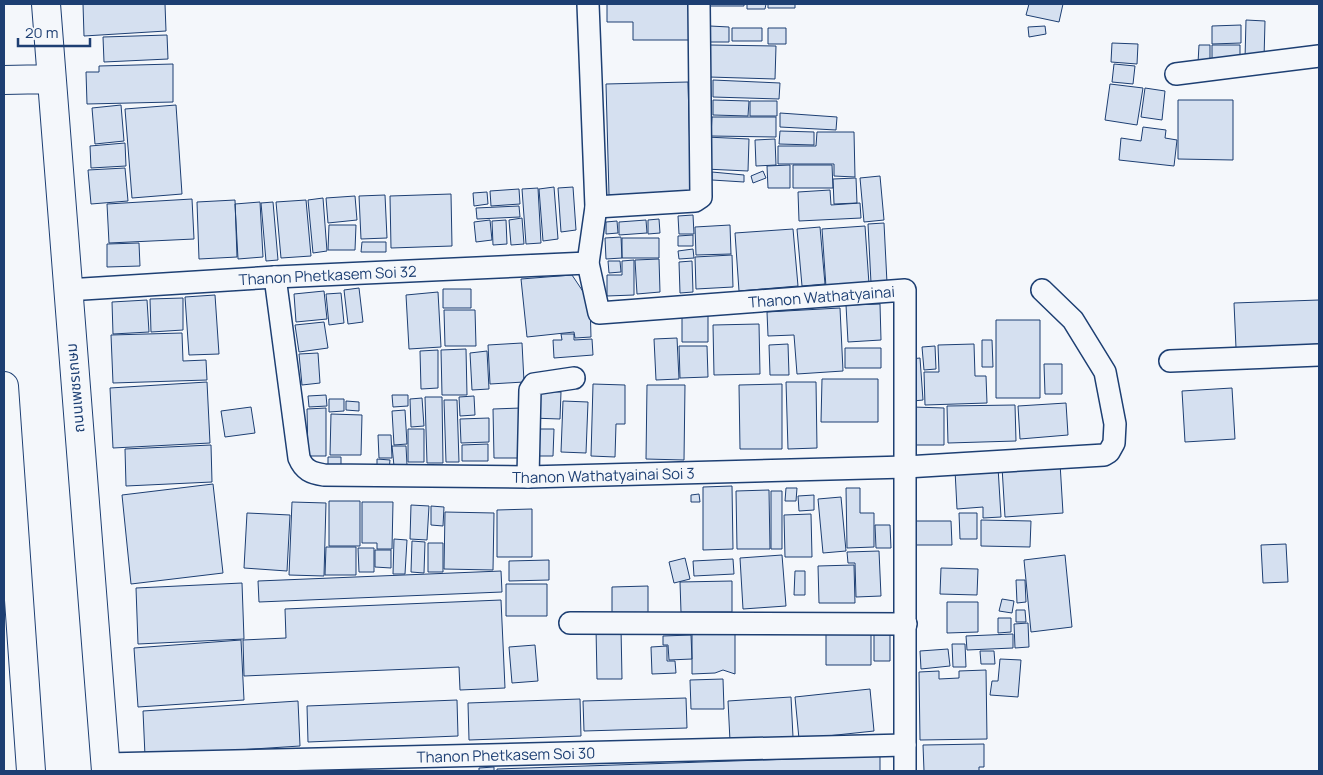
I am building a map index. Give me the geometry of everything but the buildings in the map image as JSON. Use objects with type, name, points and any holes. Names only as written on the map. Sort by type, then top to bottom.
[{"type":"main road","name":"ถนนเพชรเกษม","points":[[46,4],[106,767]]},
{"type":"main road","points":[[4,80],[51,79]]},
{"type":"main road","points":[[4,386],[7,487],[31,771]]},
{"type":"street","name":"Thanon Wathatyainai","points":[[588,4],[596,207],[588,262],[599,313],[905,290],[905,771]]},
{"type":"street","points":[[596,207],[695,201],[701,197],[699,4]]},
{"type":"street","points":[[1176,74],[1319,56]]},
{"type":"street","name":"Thanon Phetkasem Soi 32","points":[[67,290],[275,277],[588,262]]},
{"type":"street","name":"Thanon Wathatyainai Soi 3","points":[[275,277],[296,444],[303,467],[312,473],[324,475],[528,477],[906,467],[1104,455],[1110,452],[1114,443],[1115,424],[1105,372],[1073,320],[1042,290]]},
{"type":"street","points":[[1170,360],[1319,355]]},
{"type":"street","points":[[528,477],[530,390],[534,384],[574,378]]},
{"type":"street","points":[[570,624],[906,624]]},
{"type":"street","name":"Thanon Phetkasem Soi 30","points":[[106,767],[905,745]]}]
